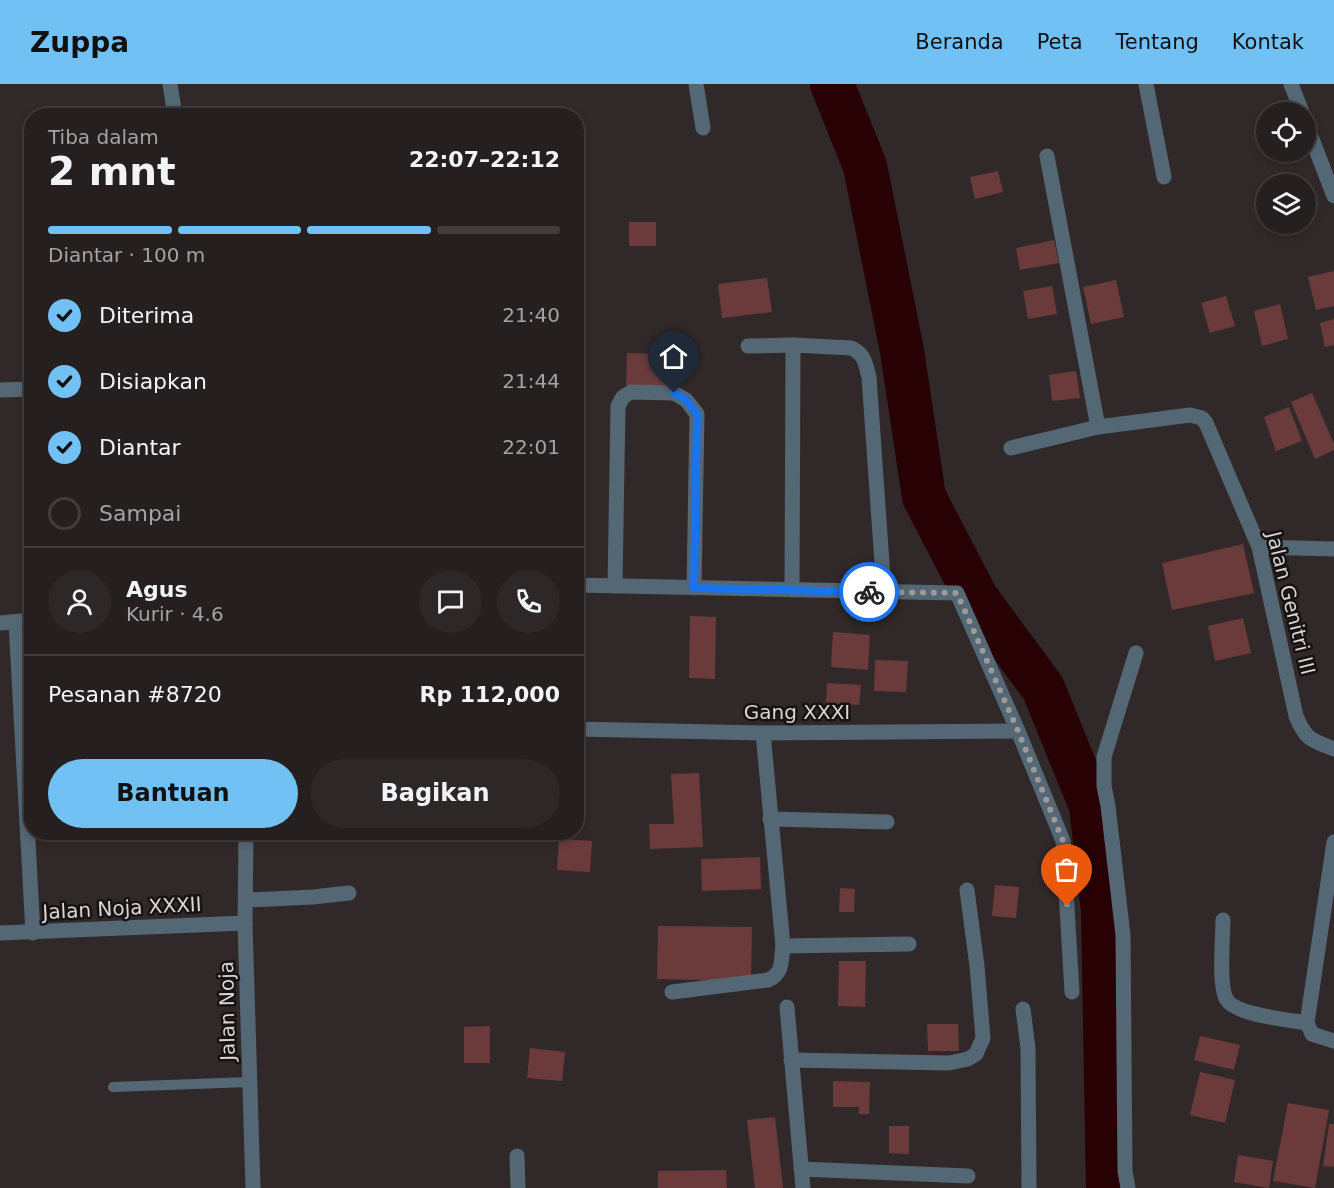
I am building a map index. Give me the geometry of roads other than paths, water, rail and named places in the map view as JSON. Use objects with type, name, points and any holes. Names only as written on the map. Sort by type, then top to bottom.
[{"type":"street","points":[[170,84],[174,108]]},
{"type":"street","points":[[696,84],[703,128]]},
{"type":"street","points":[[1146,84],[1164,177]]},
{"type":"street","points":[[1291,84],[1298,102]]},
{"type":"street","points":[[1316,149],[1334,196]]},
{"type":"street","points":[[1047,156],[1098,427]]},
{"type":"street","points":[[792,590],[793,345]]},
{"type":"street","points":[[748,346],[793,345],[851,348],[859,351],[864,357],[869,377],[884,592]]},
{"type":"street","points":[[0,390],[24,389]]},
{"type":"street","points":[[615,586],[618,406],[623,397],[631,392],[674,393],[686,400],[697,414],[694,588]]},
{"type":"street","name":"Jalan Genitri III","points":[[1011,448],[1098,427],[1190,415],[1202,418],[1259,547],[1296,716],[1302,731],[1310,739],[1334,749]]},
{"type":"street","points":[[1259,547],[1334,549]]},
{"type":"street","points":[[584,585],[957,593],[1018,731],[1063,841],[1072,992]]},
{"type":"street","points":[[0,623],[24,621]]},
{"type":"street","points":[[1128,1188],[1125,1171],[1123,935],[1104,786],[1104,757],[1137,652]]},
{"type":"street","name":"Gang XXXI","points":[[584,729],[764,733],[1018,731]]},
{"type":"street","points":[[672,992],[768,981],[776,977],[781,969],[783,946],[764,733]]},
{"type":"street","points":[[770,819],[887,822]]},
{"type":"street","points":[[30,840],[33,933]]},
{"type":"street","name":"Jalan Noja","points":[[246,840],[249,1082],[253,1188]]},
{"type":"street","points":[[1334,842],[1307,1023],[1312,1035],[1334,1041]]},
{"type":"street","points":[[791,1060],[949,1063],[968,1059],[976,1054],[983,1038],[967,890]]},
{"type":"street","points":[[246,900],[349,893]]},
{"type":"street","points":[[1223,920],[1223,992],[1228,1002],[1242,1011],[1307,1023]]},
{"type":"street","name":"Jalan Noja XXXII","points":[[0,933],[246,923]]},
{"type":"street","points":[[783,946],[909,944]]},
{"type":"street","points":[[787,1007],[803,1188]]},
{"type":"street","points":[[1023,1009],[1028,1048],[1029,1188]]},
{"type":"street","points":[[517,1156],[518,1188]]},
{"type":"street","points":[[801,1169],[937,1181],[968,1176]]},
{"type":"lane","points":[[113,1087],[249,1082]]},
{"type":"waterway","points":[[832,84],[865,166],[902,351],[924,497],[976,597],[1043,688],[1091,806],[1103,911],[1108,1188]]}]
